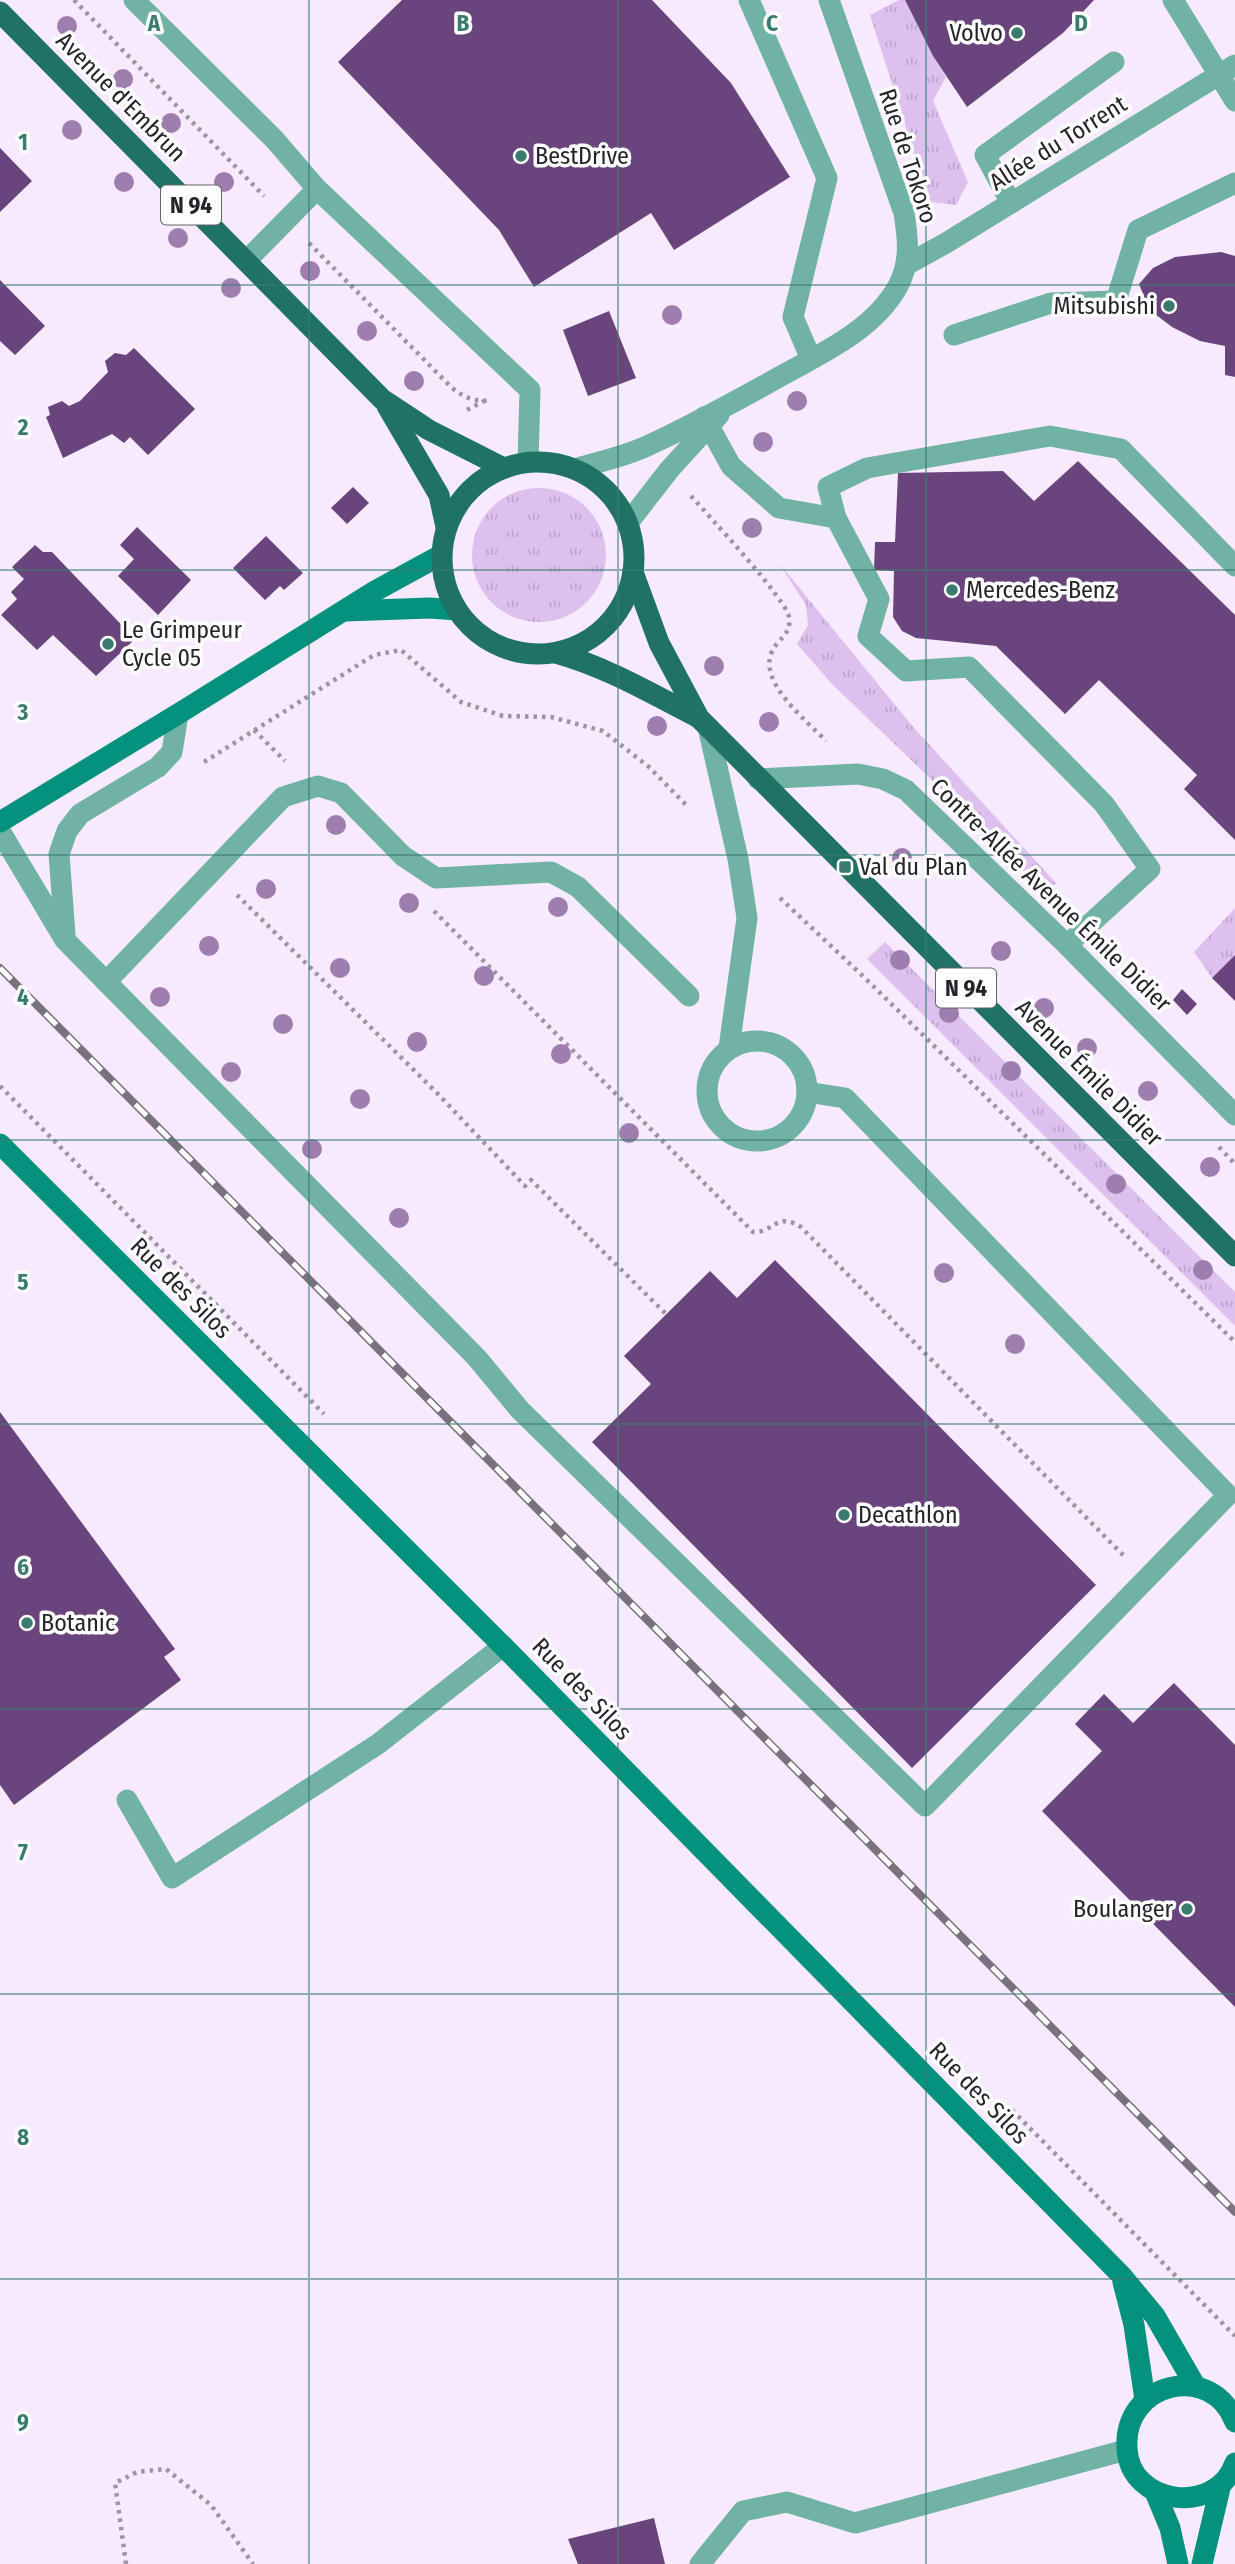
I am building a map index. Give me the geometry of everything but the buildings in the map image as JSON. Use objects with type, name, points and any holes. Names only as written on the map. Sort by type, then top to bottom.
[{"type":"main road","name":"Avenue d'Embrun","points":[[0,12],[382,399],[429,430],[504,468]]},
{"type":"main road","name":"Avenue d'Embrun","points":[[382,399],[439,495],[446,527]]},
{"type":"main road","points":[[528,462],[556,463],[578,468],[598,483],[616,501],[628,523],[634,547],[634,572],[627,595],[615,616],[599,634],[579,646],[537,655],[518,653],[483,638],[457,610],[443,574],[442,555],[446,527],[466,495],[480,481],[504,468],[528,462]]},
{"type":"main road","name":"Avenue Émile Didier","points":[[634,572],[659,642],[703,723],[1235,1256]]},
{"type":"main road","name":"Avenue Émile Didier","points":[[556,653],[614,673],[703,723]]},
{"type":"street","points":[[134,0],[275,140],[317,189],[530,390],[528,462]]},
{"type":"street","points":[[749,0],[827,178],[793,317],[811,359]]},
{"type":"street","name":"Rue de Tokoro","points":[[829,0],[904,213],[908,237],[908,264]]},
{"type":"street","points":[[1173,0],[1227,70],[1235,100]]},
{"type":"street","points":[[1011,204],[985,155],[1114,62]]},
{"type":"street","name":"Allée du Torrent","points":[[908,264],[1011,204],[1227,70]]},
{"type":"street","points":[[954,335],[1051,303],[1116,301],[1138,230],[1235,183]]},
{"type":"street","points":[[246,261],[317,189]]},
{"type":"street","points":[[628,523],[706,422],[726,406],[842,341],[876,314],[898,287],[908,264]]},
{"type":"street","points":[[578,468],[647,446],[706,422]]},
{"type":"street","points":[[706,422],[731,466],[779,508],[836,518]]},
{"type":"street","points":[[1067,945],[1150,869],[1104,804],[969,667],[906,671],[868,636],[879,599],[836,518],[828,487],[867,468],[1050,436],[1121,449],[1235,566]]},
{"type":"street","points":[[0,822],[409,571],[442,555]]},
{"type":"street","points":[[343,611],[430,608],[457,610]]},
{"type":"street","points":[[65,940],[59,854],[67,831],[80,814],[158,767],[172,752],[178,715]]},
{"type":"street","points":[[703,723],[738,859],[747,918],[729,1048]]},
{"type":"street","name":"Contre-Allée Avenue Émile Didier","points":[[758,779],[858,774],[883,779],[906,790],[1067,945],[1235,1115]]},
{"type":"street","points":[[106,982],[283,797],[318,786],[341,793],[403,856],[436,878],[551,872],[578,887],[689,996]]},
{"type":"street","points":[[0,831],[65,940],[459,1339],[520,1410],[925,1806],[1228,1494],[845,1098],[807,1092]]},
{"type":"street","points":[[759,1040],[774,1043],[788,1051],[798,1062],[805,1077],[807,1092],[804,1108],[796,1123],[784,1134],[755,1142],[733,1135],[717,1122],[708,1106],[706,1089],[709,1072],[729,1048],[759,1040]]},
{"type":"street","name":"Rue des Silos","points":[[0,1144],[503,1646],[1121,2275],[1155,2316],[1196,2387]]},
{"type":"street","points":[[127,1800],[172,1878],[378,1744],[503,1646]]},
{"type":"street","name":"Rue des Silos","points":[[1121,2275],[1134,2325],[1145,2400]]},
{"type":"street","points":[[1222,2484],[1201,2497],[1178,2499],[1155,2492],[1135,2475],[1126,2450],[1127,2432],[1133,2414],[1145,2400],[1160,2390],[1178,2386],[1196,2387],[1216,2396],[1231,2412],[1235,2423]]},
{"type":"street","points":[[700,2564],[743,2511],[787,2502],[855,2522],[1126,2450]]},
{"type":"street","points":[[1202,2564],[1222,2484],[1235,2463]]},
{"type":"street","points":[[1155,2492],[1170,2528],[1178,2564]]},
{"type":"path","points":[[197,767],[374,655],[401,650],[461,702],[503,716],[551,717],[603,731],[649,767],[693,811]]},
{"type":"path","points":[[254,730],[312,788]]},
{"type":"path","points":[[738,859],[866,979],[1235,1342]]},
{"type":"path","points":[[212,871],[438,1094],[525,1186],[531,1180],[666,1314]]},
{"type":"path","points":[[431,909],[752,1232],[762,1232],[772,1224],[785,1220],[791,1220],[801,1227],[1147,1578]]},
{"type":"path","points":[[126,2564],[115,2483],[137,2472],[166,2469],[211,2505],[253,2564]]},
{"type":"green space","points":[[899,0],[905,0],[946,77],[933,101],[968,182],[956,205],[930,202],[870,15]]},
{"type":"green space","points":[[539,488],[565,493],[587,507],[601,529],[606,555],[601,581],[587,603],[565,617],[539,622],[513,617],[491,603],[477,581],[472,555],[477,529],[491,507],[513,493]]},
{"type":"green space","points":[[779,563],[914,728],[1056,883],[1045,892],[832,684],[797,644],[808,625],[806,605]]},
{"type":"green space","points":[[1235,908],[1235,955],[1212,978],[1194,952]]},
{"type":"green space","points":[[885,942],[1235,1292],[1235,1326],[867,959]]},
{"type":"railway","points":[[0,968],[1235,2212]]},
{"type":"place","name":"Volvo","points":[[1017,33]]},
{"type":"place","name":"BestDrive","points":[[521,156]]},
{"type":"place","name":"Mitsubishi","points":[[1169,306]]},
{"type":"place","name":"Mercedes-Benz","points":[[952,590]]},
{"type":"place","name":"Le Grimpeur Cycle 05","points":[[108,644]]},
{"type":"place","name":"Val du Plan","points":[[845,867]]},
{"type":"place","name":"Decathlon","points":[[844,1515]]},
{"type":"place","name":"Botanic","points":[[27,1623]]},
{"type":"place","name":"Boulanger","points":[[1187,1909]]}]
